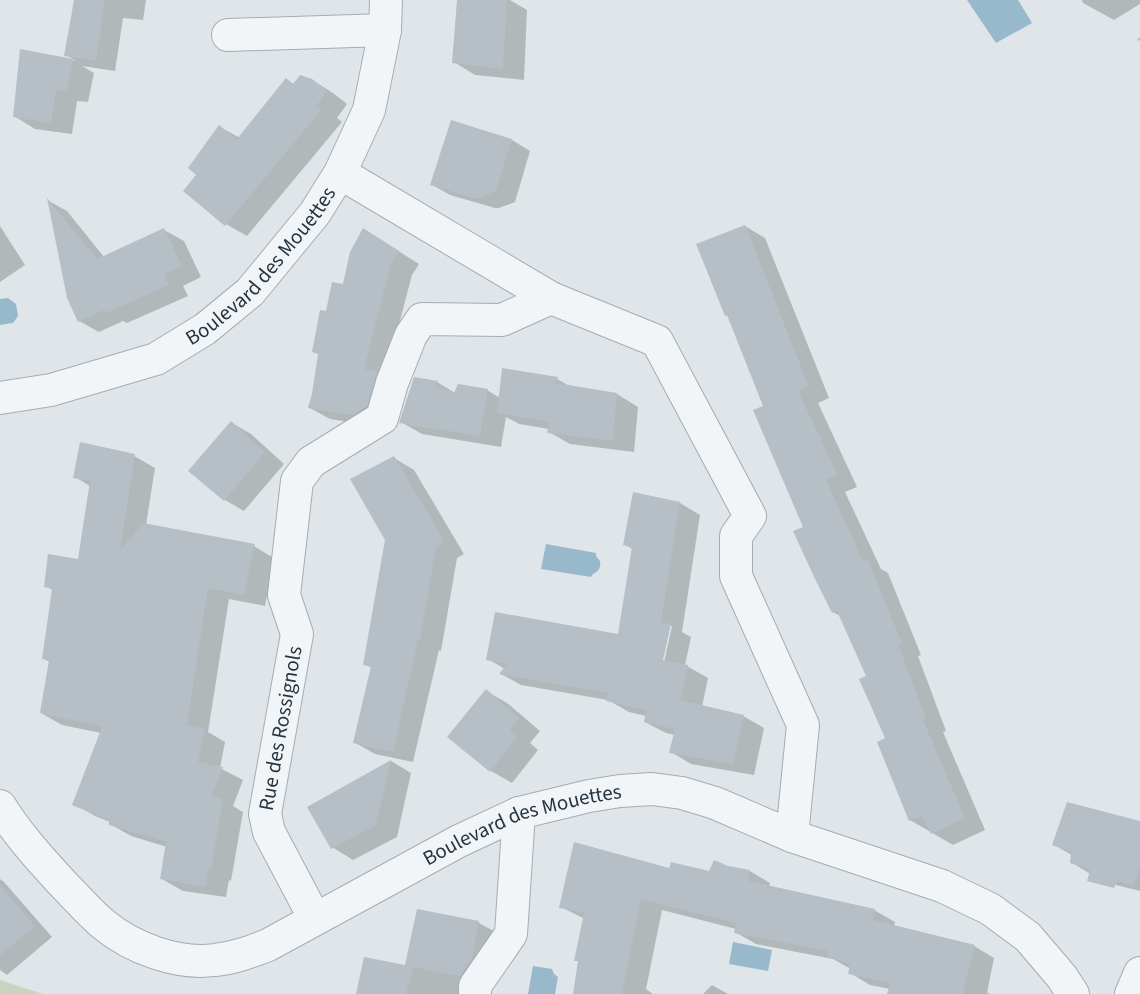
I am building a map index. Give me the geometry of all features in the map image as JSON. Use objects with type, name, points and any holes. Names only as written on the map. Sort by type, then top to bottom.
[{"type":"street","points":[[228,35],[385,15]]},
{"type":"street","name":"Boulevard des Mouettes","points":[[0,398],[51,390],[156,359],[205,328],[250,292],[315,213],[340,173],[369,110],[385,15]]},
{"type":"street","points":[[340,173],[551,298],[657,341],[750,516],[736,536],[736,576],[803,725],[792,836]]},
{"type":"street","name":"Rue des Rossignols","points":[[315,919],[269,832],[264,814],[297,634],[285,595],[297,482],[312,462],[382,418],[392,383],[411,335],[422,319],[502,320],[551,298]]},
{"type":"street","name":"Boulevard des Mouettes","points":[[0,806],[29,846],[83,905],[105,925],[131,942],[161,955],[189,960],[213,960],[241,955],[268,945],[459,841],[519,813],[620,791],[652,789],[682,793],[715,803],[792,836],[942,886],[990,909],[1028,937],[1061,988]]},
{"type":"street","points":[[475,994],[475,986],[511,934],[519,813]]},
{"type":"street","points":[[1131,994],[1140,973]]},
{"type":"green space","points":[[0,980],[43,994],[0,994]]},
{"type":"water","points":[[967,0],[1018,0],[1032,23],[996,43]]},
{"type":"water","points":[[8,298],[16,304],[18,316],[13,323],[0,325],[0,299]]},
{"type":"water","points":[[546,544],[596,553],[600,561],[599,569],[591,577],[541,569]]},
{"type":"water","points":[[733,942],[772,950],[768,971],[729,964]]},
{"type":"water","points":[[533,966],[552,969],[558,977],[555,994],[528,994]]},
{"type":"building","points":[[74,0],[105,0],[96,61],[64,56]]},
{"type":"building","points":[[457,0],[507,0],[503,69],[452,63]]},
{"type":"building","points":[[20,49],[73,59],[67,91],[56,90],[51,123],[13,117]]},
{"type":"building","points":[[300,75],[312,79],[327,91],[317,105],[322,109],[225,226],[183,191],[196,175],[188,168],[219,125],[237,139],[286,78],[293,84]]},
{"type":"building","points":[[451,120],[512,139],[496,191],[477,199],[430,185]]},
{"type":"building","points":[[47,198],[97,259],[164,228],[182,266],[164,274],[169,285],[106,313],[104,310],[78,322],[67,298]]},
{"type":"building","points":[[745,225],[809,387],[798,391],[838,475],[826,480],[863,561],[868,560],[902,643],[898,644],[926,719],[923,720],[965,818],[931,834],[922,816],[909,821],[877,742],[885,738],[859,679],[866,676],[837,611],[832,613],[793,531],[803,527],[753,410],[763,406],[696,244]]},
{"type":"building","points":[[363,228],[399,251],[391,263],[364,369],[377,371],[367,406],[352,415],[308,408],[318,354],[312,352],[320,310],[326,311],[332,282],[343,284],[350,252]]},
{"type":"building","points":[[502,368],[558,377],[556,383],[617,393],[613,441],[547,433],[549,422],[497,413]]},
{"type":"building","points":[[414,377],[438,381],[436,385],[454,393],[458,384],[488,389],[480,436],[399,423]]},
{"type":"building","points":[[231,421],[265,452],[224,501],[188,471]]},
{"type":"building","points":[[80,442],[135,454],[120,551],[143,523],[255,544],[244,595],[208,588],[187,725],[205,729],[198,762],[223,767],[212,796],[223,799],[206,887],[160,879],[166,842],[109,825],[109,820],[72,805],[102,727],[40,713],[49,660],[42,659],[52,589],[44,587],[48,554],[78,559],[90,481],[73,478]]},
{"type":"building","points":[[394,456],[445,542],[436,547],[420,640],[418,640],[393,752],[353,743],[371,666],[363,665],[385,540],[350,479]]},
{"type":"building","points":[[633,492],[680,502],[661,622],[671,624],[663,660],[688,665],[680,700],[744,715],[733,764],[669,753],[675,729],[644,722],[646,710],[606,701],[608,693],[499,674],[507,664],[486,660],[495,612],[618,634],[632,547],[623,545]]},
{"type":"building","points":[[486,689],[519,718],[510,730],[517,737],[490,772],[447,737]]},
{"type":"building","points":[[391,760],[376,825],[331,849],[307,807]]},
{"type":"building","points":[[1067,802],[1140,821],[1140,866],[1133,886],[1117,881],[1114,888],[1087,881],[1090,870],[1070,863],[1071,852],[1052,845]]},
{"type":"building","points":[[574,842],[669,868],[671,862],[709,871],[714,860],[728,866],[750,870],[748,881],[875,909],[873,920],[975,945],[963,994],[887,994],[890,983],[848,974],[850,964],[827,957],[828,951],[734,933],[736,923],[641,899],[622,994],[573,994],[578,961],[574,961],[584,913],[559,908]]},
{"type":"building","points":[[0,886],[35,926],[0,955]]},
{"type":"building","points":[[417,909],[479,921],[472,959],[460,976],[413,967],[406,994],[356,994],[364,957],[405,965]]}]
